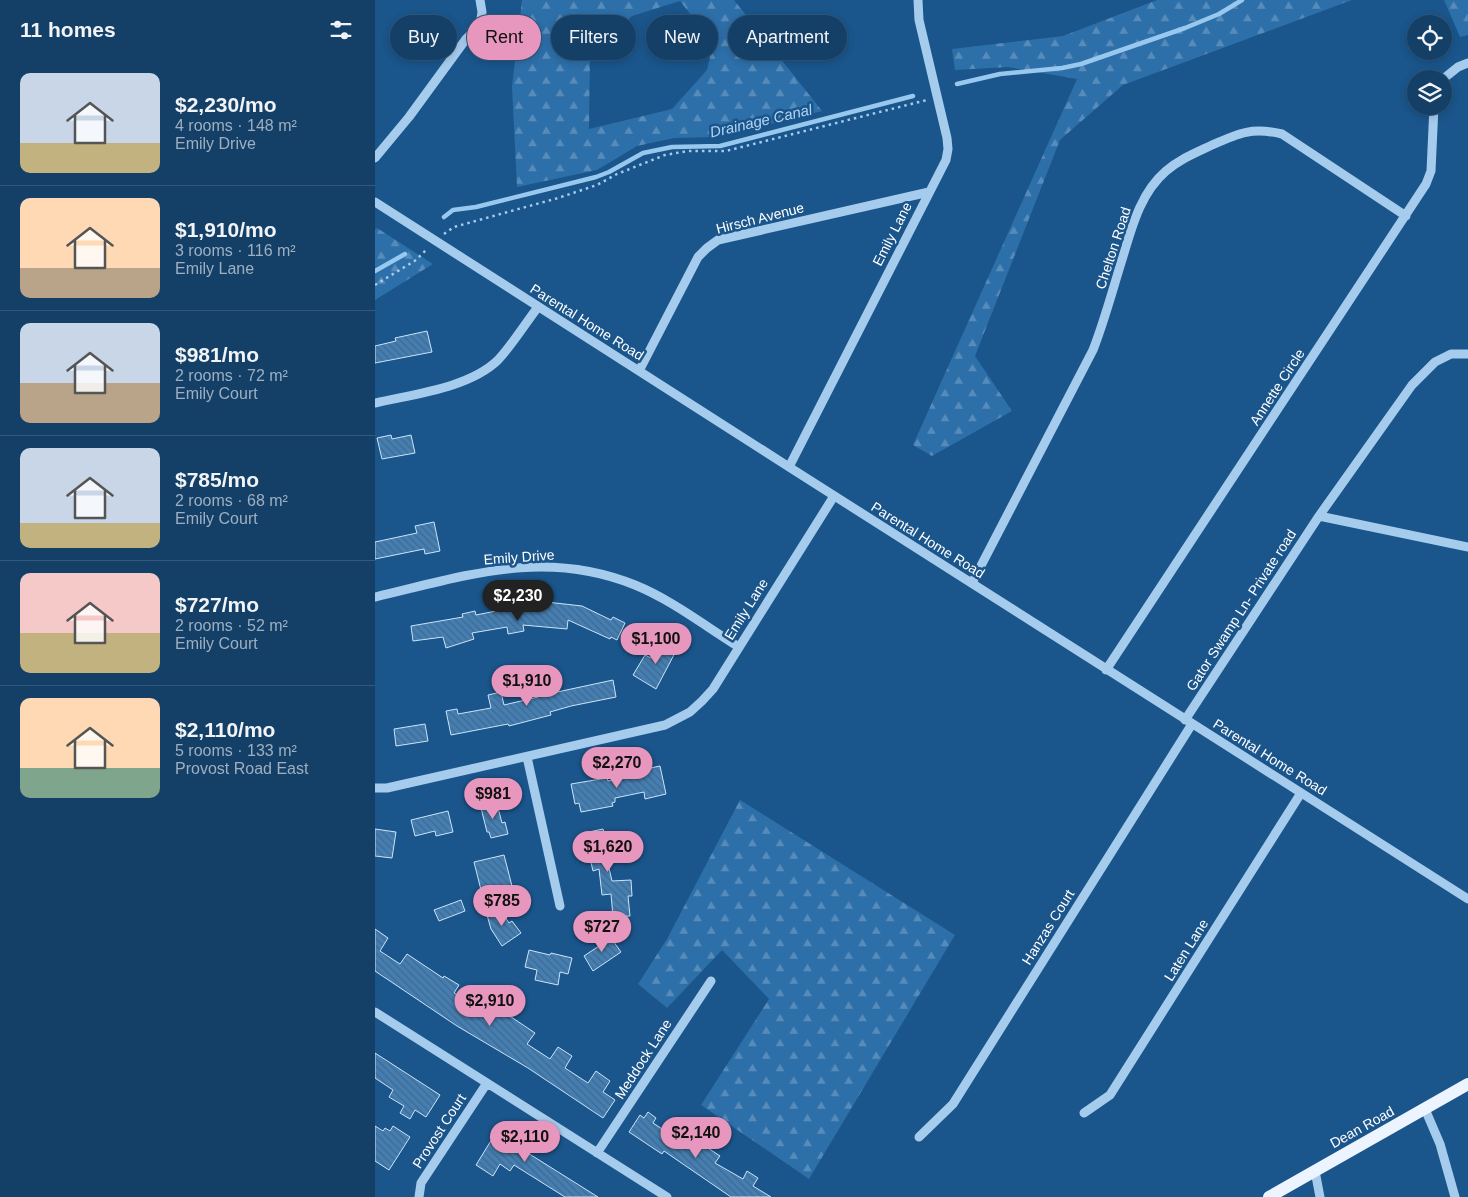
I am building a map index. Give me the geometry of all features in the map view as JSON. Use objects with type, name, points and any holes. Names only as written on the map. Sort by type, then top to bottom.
[{"type":"main road","name":"Dean Road","points":[[1271,1196],[1468,1084]]},
{"type":"street","points":[[375,158],[409,117],[466,39],[480,25],[482,12],[480,0]]},
{"type":"street","name":"Emily Lane","points":[[789,467],[946,160],[947,138],[919,20],[918,0]]},
{"type":"street","points":[[1452,72],[1468,63]]},
{"type":"street","name":"Annette Circle","points":[[1106,670],[1426,184],[1431,172],[1434,115]]},
{"type":"street","name":"Chelton Road","points":[[972,583],[1093,350],[1135,218],[1152,185],[1164,172],[1182,159],[1234,136],[1249,131],[1265,130],[1282,134],[1406,216]]},
{"type":"street","name":"Hirsch Avenue","points":[[639,371],[698,257],[718,240],[929,192]]},
{"type":"street","name":"Parental Home Road","points":[[375,202],[1106,670],[1468,899]]},
{"type":"street","points":[[375,403],[449,386],[483,372],[498,359],[537,307]]},
{"type":"street","name":"Gator Swamp Ln- Private road","points":[[1189,722],[1319,516],[1412,385],[1435,362],[1451,354],[1468,354]]},
{"type":"street","name":"Emily Lane","points":[[375,788],[387,788],[652,729],[677,720],[703,701],[713,689],[834,496]]},
{"type":"street","points":[[1319,516],[1468,547]]},
{"type":"street","name":"Emily Drive","points":[[375,597],[480,573],[507,569],[557,566],[608,576],[635,586],[664,600],[739,647]]},
{"type":"street","name":"Hanzas Court","points":[[919,1137],[953,1104],[1189,722]]},
{"type":"street","points":[[527,757],[561,906]]},
{"type":"street","name":"Laten Lane","points":[[1084,1113],[1110,1095],[1301,793]]},
{"type":"street","name":"Meddock Lane","points":[[597,1153],[711,981]]},
{"type":"street","points":[[375,1012],[667,1197]]},
{"type":"street","name":"Provost Court","points":[[419,1197],[421,1183],[487,1083]]},
{"type":"street","points":[[1425,1109],[1440,1144],[1455,1197]]},
{"type":"street","points":[[1315,1171],[1320,1197]]},
{"type":"path","points":[[375,285],[416,260],[454,227],[597,185],[617,174],[665,155],[688,150],[726,151],[937,97]]},
{"type":"green space","points":[[522,0],[734,0],[746,15],[728,15],[728,60],[782,60],[822,111],[718,137],[674,138],[637,146],[597,170],[517,187],[512,87],[515,60],[541,60],[541,15],[520,15]],"holes":[[[680,1],[691,15],[718,15],[718,60],[709,60],[707,70],[672,109],[589,129],[590,60],[551,60],[551,15],[635,15]]]},
{"type":"green space","points":[[1157,0],[1352,0],[1123,85],[1060,140],[975,356],[1012,411],[932,456],[913,445],[1077,79],[1008,67],[955,70],[952,49],[1063,36]]},
{"type":"green space","points":[[1444,0],[1468,0],[1468,35],[1460,37]]},
{"type":"green space","points":[[377,228],[433,264],[375,300],[375,229]]},
{"type":"green space","points":[[740,800],[955,935],[809,1179],[701,1105],[769,999],[722,950],[667,1008],[638,984],[667,939]]},
{"type":"building","points":[[427,331],[432,352],[375,363],[375,346],[396,341],[395,338]]},
{"type":"building","points":[[391,435],[392,439],[411,435],[415,453],[382,459],[377,438]]},
{"type":"building","points":[[434,522],[440,551],[425,554],[424,549],[375,559],[375,542],[417,533],[415,526]]},
{"type":"building","points":[[529,600],[582,606],[611,620],[613,617],[625,623],[617,640],[611,637],[610,639],[568,620],[567,629],[523,625],[524,631],[508,634],[507,627],[472,633],[474,639],[446,648],[443,637],[413,641],[411,626],[463,617],[462,614],[475,611],[476,615],[506,609],[505,604]]},
{"type":"building","points":[[662,640],[677,649],[656,689],[633,675],[645,655],[651,658]]},
{"type":"building","points":[[613,680],[616,697],[571,706],[550,712],[551,715],[509,726],[508,724],[451,735],[446,711],[457,709],[458,714],[491,708],[488,695],[501,692],[504,705],[538,697],[535,687],[546,685],[548,694]]},
{"type":"building","points":[[425,724],[428,741],[396,746],[394,729]]},
{"type":"building","points":[[660,766],[666,794],[645,799],[644,792],[615,798],[615,802],[612,803],[613,806],[581,812],[579,803],[575,804],[571,784],[607,778],[608,781],[647,773],[646,769]]},
{"type":"building","points":[[496,800],[502,823],[505,822],[508,834],[491,838],[489,832],[487,832],[480,804]]},
{"type":"building","points":[[448,811],[453,832],[436,836],[435,831],[415,836],[411,820]]},
{"type":"building","points":[[375,829],[396,832],[392,858],[375,856]]},
{"type":"building","points":[[603,829],[605,837],[608,837],[611,849],[605,851],[612,881],[631,880],[632,896],[628,896],[630,916],[613,917],[611,894],[602,895],[599,869],[593,871],[584,833]]},
{"type":"building","points":[[504,855],[513,890],[483,898],[474,862]]},
{"type":"building","points":[[461,900],[465,911],[439,921],[434,910]]},
{"type":"building","points":[[499,908],[509,923],[512,921],[521,933],[502,946],[491,929],[487,915]]},
{"type":"building","points":[[375,929],[388,938],[380,951],[400,964],[407,954],[443,978],[444,976],[459,985],[454,993],[474,1005],[480,996],[535,1033],[527,1044],[550,1059],[558,1047],[572,1056],[565,1068],[588,1083],[596,1071],[610,1081],[603,1092],[615,1100],[603,1118],[528,1068],[457,1026],[375,971]]},
{"type":"building","points":[[608,934],[621,952],[593,971],[584,956],[599,946],[596,942]]},
{"type":"building","points":[[529,950],[572,958],[568,974],[560,972],[558,985],[535,980],[537,970],[525,967]]},
{"type":"building","points":[[375,1053],[440,1095],[426,1117],[415,1110],[410,1119],[400,1113],[404,1106],[389,1097],[393,1090],[375,1078]]},
{"type":"building","points":[[648,1112],[656,1118],[653,1123],[682,1142],[689,1145],[693,1138],[720,1156],[715,1163],[743,1179],[747,1171],[758,1178],[753,1186],[771,1197],[731,1197],[664,1151],[662,1154],[629,1132],[640,1115],[644,1118]]},
{"type":"building","points":[[499,1124],[529,1140],[523,1150],[598,1197],[565,1197],[514,1165],[510,1171],[500,1164],[493,1176],[476,1165]]},
{"type":"building","points":[[375,1126],[383,1131],[385,1128],[390,1131],[393,1126],[410,1137],[389,1170],[375,1161]]},
{"type":"waterway","name":"Drainage Canal","points":[[957,84],[1000,74],[1062,68],[1081,64],[1185,28],[1219,14],[1242,0]]},
{"type":"waterway","name":"Drainage Canal","points":[[444,217],[453,210],[476,207],[596,177],[643,153],[672,147],[720,146],[913,96]]},
{"type":"waterway","name":"Drainage Canal","points":[[375,271],[405,254]]}]
